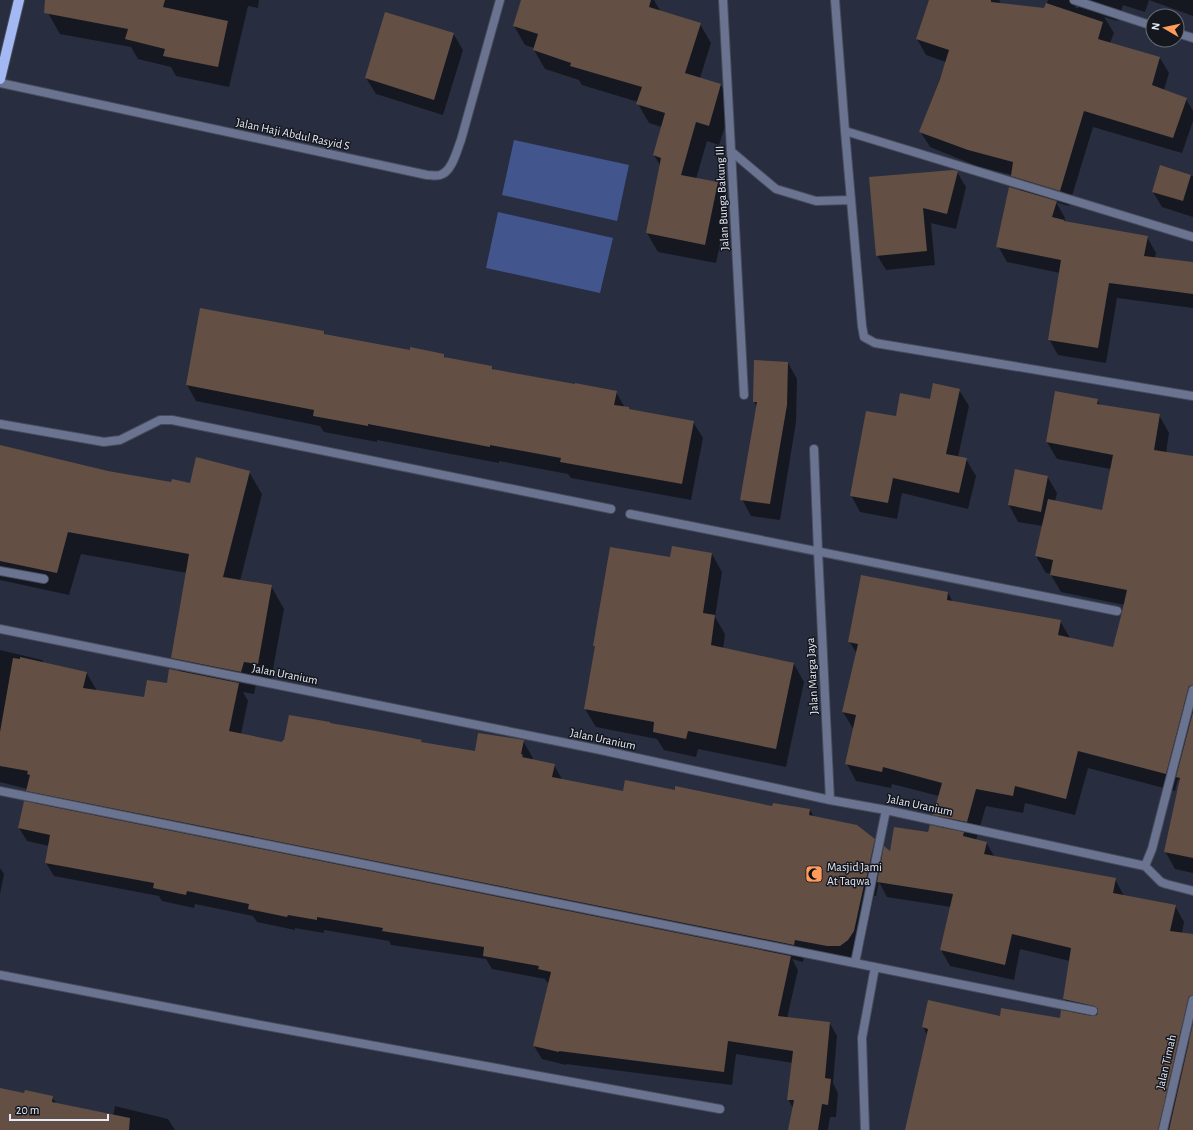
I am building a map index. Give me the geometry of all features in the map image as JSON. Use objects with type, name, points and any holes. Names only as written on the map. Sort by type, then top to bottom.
[{"type":"main road","points":[[0,79],[19,0]]},
{"type":"street","name":"Jalan Haji Abdul Rasyid S","points":[[0,83],[427,175],[441,175],[449,169],[457,152],[500,0]]},
{"type":"street","points":[[835,0],[845,131],[864,337],[876,343],[1193,396]]},
{"type":"street","points":[[1074,0],[1145,23]]},
{"type":"street","name":"Jalan Bunga Bakung III","points":[[721,1],[732,152],[744,394]]},
{"type":"street","points":[[845,131],[1193,237]]},
{"type":"street","points":[[732,152],[776,189],[816,200],[851,200]]},
{"type":"street","points":[[0,424],[104,442],[120,440],[160,420],[172,420],[611,509]]},
{"type":"street","name":"Jalan Marga Jaya","points":[[814,450],[830,800]]},
{"type":"street","points":[[630,514],[1117,611]]},
{"type":"street","points":[[0,571],[44,579]]},
{"type":"street","name":"Jalan Uranium","points":[[0,629],[596,749],[1145,866]]},
{"type":"street","points":[[1193,690],[1152,849],[1145,866],[1161,882],[1193,891]]},
{"type":"street","points":[[0,790],[1093,1011]]},
{"type":"street","points":[[855,963],[886,810]]},
{"type":"street","points":[[865,1130],[862,1038],[875,967]]},
{"type":"street","points":[[0,975],[720,1109]]},
{"type":"street","name":"Jalan Timah","points":[[1163,1130],[1193,1000]]},
{"type":"shaded area","points":[[514,140],[629,165],[617,221],[502,195]]},
{"type":"shaded area","points":[[498,212],[613,238],[600,293],[486,268]]},
{"type":"building","points":[[45,0],[165,0],[163,7],[228,21],[218,67],[163,56],[165,49],[125,39],[128,29],[44,13]]},
{"type":"building","points":[[521,0],[651,0],[649,7],[701,23],[685,73],[721,84],[709,126],[696,122],[681,175],[718,182],[705,245],[646,233],[661,158],[653,155],[665,113],[636,104],[642,87],[570,66],[571,63],[533,50],[538,34],[513,26]]},
{"type":"building","points":[[929,0],[991,0],[991,2],[1044,8],[1046,3],[1103,22],[1098,39],[1160,57],[1152,85],[1187,98],[1173,138],[1084,111],[1060,191],[1011,176],[1013,162],[968,150],[919,132],[940,79],[949,50],[916,39]]},
{"type":"building","points":[[385,12],[454,33],[434,100],[365,78]]},
{"type":"building","points":[[1160,165],[1191,175],[1183,201],[1152,192]]},
{"type":"building","points":[[953,170],[958,171],[947,214],[923,208],[927,251],[876,256],[869,177]]},
{"type":"building","points":[[1009,187],[1057,201],[1052,217],[1064,221],[1148,236],[1144,256],[1193,262],[1193,294],[1109,283],[1098,348],[1048,340],[1061,260],[996,247]]},
{"type":"building","points":[[200,308],[324,331],[324,334],[410,350],[410,347],[444,354],[444,357],[492,366],[492,369],[617,391],[614,405],[694,421],[682,484],[560,462],[561,458],[490,445],[490,447],[368,424],[368,426],[313,416],[314,410],[186,385]]},
{"type":"building","points":[[754,360],[788,362],[787,405],[770,504],[740,500],[757,402],[753,402]]},
{"type":"building","points":[[933,383],[960,389],[946,454],[967,458],[959,493],[893,478],[888,503],[850,496],[866,411],[896,416],[900,393],[930,399]]},
{"type":"building","points":[[1055,391],[1098,399],[1097,404],[1160,414],[1154,450],[1193,456],[1193,685],[1189,686],[1188,689],[1166,774],[1078,751],[1066,799],[1015,786],[1013,796],[976,789],[967,822],[933,815],[942,783],[883,767],[882,772],[845,764],[856,715],[842,712],[858,644],[848,642],[861,575],[948,592],[947,600],[1061,620],[1058,635],[1113,647],[1127,590],[1050,575],[1053,560],[1035,556],[1048,499],[1102,510],[1113,455],[1046,442]]},
{"type":"building","points":[[0,445],[108,471],[171,482],[172,479],[190,483],[196,457],[250,471],[223,577],[272,585],[258,664],[244,662],[241,672],[171,658],[189,554],[68,532],[57,573],[0,561]]},
{"type":"building","points":[[1015,469],[1048,476],[1041,512],[1008,505]]},
{"type":"building","points":[[672,546],[712,553],[703,613],[715,615],[711,645],[794,663],[776,749],[688,731],[686,739],[653,732],[654,722],[584,709],[610,547],[670,557]]},
{"type":"building","points":[[20,657],[87,672],[83,688],[144,697],[147,680],[167,683],[169,669],[239,683],[229,731],[282,742],[284,740],[289,715],[422,740],[421,742],[475,751],[478,733],[524,740],[521,754],[523,755],[522,757],[555,764],[552,777],[623,791],[625,780],[675,790],[675,786],[772,806],[773,803],[810,809],[809,815],[857,825],[875,839],[854,931],[848,940],[840,946],[827,946],[795,940],[794,945],[26,791],[30,775],[27,774],[28,771],[0,766],[0,732],[13,658],[20,659]]},
{"type":"building","points":[[1193,712],[1193,858],[1164,852],[1180,778],[1176,777]]},
{"type":"building","points":[[24,801],[791,956],[778,1016],[830,1022],[825,1078],[831,1079],[828,1105],[822,1104],[818,1130],[788,1130],[794,1100],[787,1100],[793,1051],[728,1041],[724,1072],[559,1052],[533,1046],[551,972],[538,969],[539,966],[483,956],[484,947],[382,931],[383,928],[317,917],[317,920],[288,915],[287,917],[248,909],[249,904],[187,891],[186,895],[153,888],[154,883],[45,863],[50,835],[18,828]]},
{"type":"building","points":[[930,825],[964,832],[963,836],[987,842],[984,854],[1116,878],[1113,893],[1176,905],[1170,931],[1193,934],[1193,995],[1189,996],[1188,999],[1158,1130],[905,1130],[928,1029],[922,1027],[928,1000],[1000,1016],[1001,1008],[1060,1018],[1061,1010],[1092,1016],[1097,1015],[1098,1012],[1098,1009],[1094,1006],[1063,999],[1071,948],[1012,934],[1005,965],[940,950],[953,894],[877,882],[884,846],[890,851],[894,827],[928,832]]},
{"type":"building","points":[[1193,1024],[1193,1130],[1169,1130]]},
{"type":"building","points":[[0,1088],[24,1093],[25,1090],[53,1096],[52,1102],[130,1118],[129,1130],[0,1130]]},
{"type":"place","name":"Masjid Jami At Taqwa","points":[[814,874]]}]
